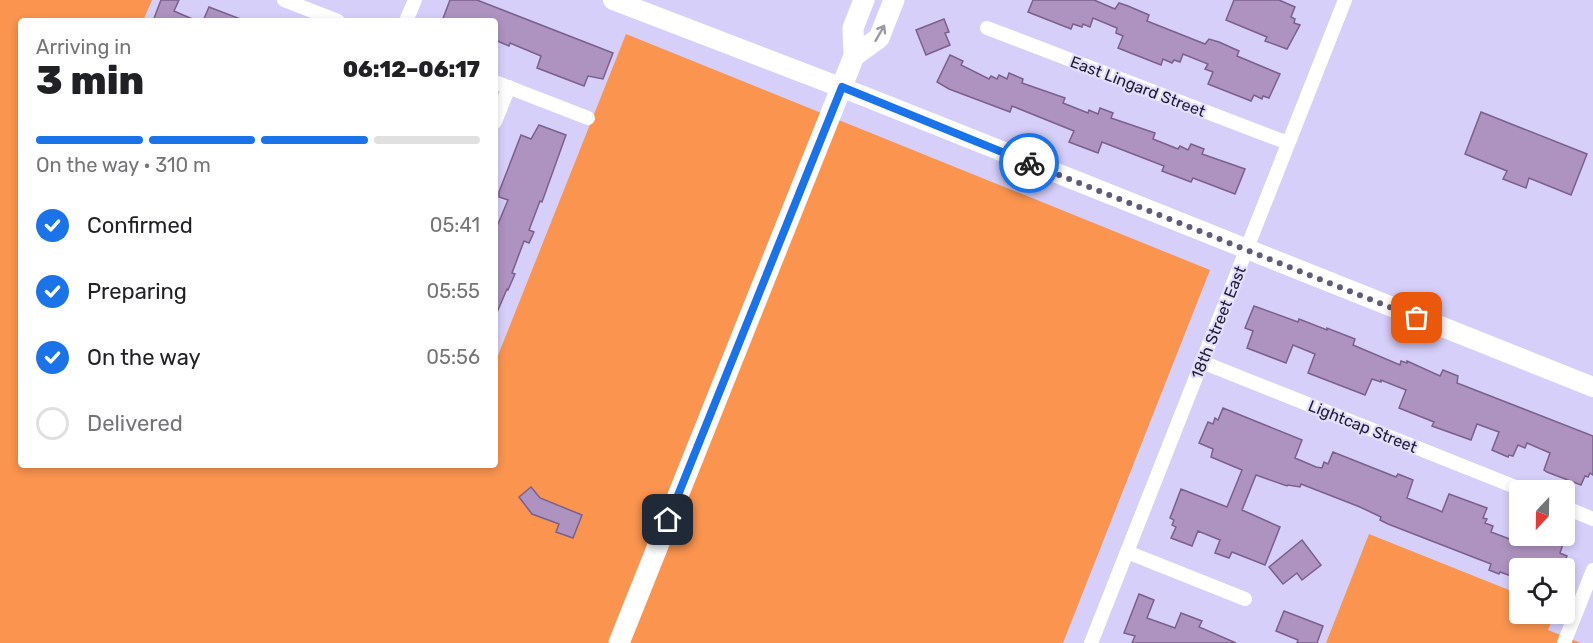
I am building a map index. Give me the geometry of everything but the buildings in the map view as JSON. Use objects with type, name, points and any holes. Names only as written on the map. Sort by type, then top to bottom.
[{"type":"main road","points":[[614,0],[842,87],[1593,387]]},
{"type":"main road","points":[[619,643],[854,56],[853,28],[864,0]]},
{"type":"main road","points":[[854,56],[879,38],[894,0]]},
{"type":"street","points":[[284,0],[330,18]]},
{"type":"street","points":[[407,18],[415,0]]},
{"type":"street","name":"18th Street East","points":[[1091,643],[1345,0]]},
{"type":"street","name":"East Lingard Street","points":[[987,28],[1288,143]]},
{"type":"street","points":[[498,83],[588,118]]},
{"type":"street","points":[[498,114],[509,87]]},
{"type":"street","name":"Lightcap Street","points":[[1202,362],[1509,484]]},
{"type":"street","points":[[1575,512],[1593,519]]},
{"type":"street","points":[[1127,552],[1245,599]]},
{"type":"street","points":[[1564,643],[1593,570]]},
{"type":"shaded area","points":[[0,0],[152,0],[144,18],[18,18],[18,468],[498,468],[498,355],[626,34],[1210,270],[1063,643],[0,643]]},
{"type":"shaded area","points":[[1369,534],[1509,590],[1509,624],[1551,624],[1548,630],[1581,643],[1326,643]]},
{"type":"way so far","points":[[1029,163],[1417,318]]},
{"type":"route","points":[[668,520],[842,87],[1029,163]]}]
